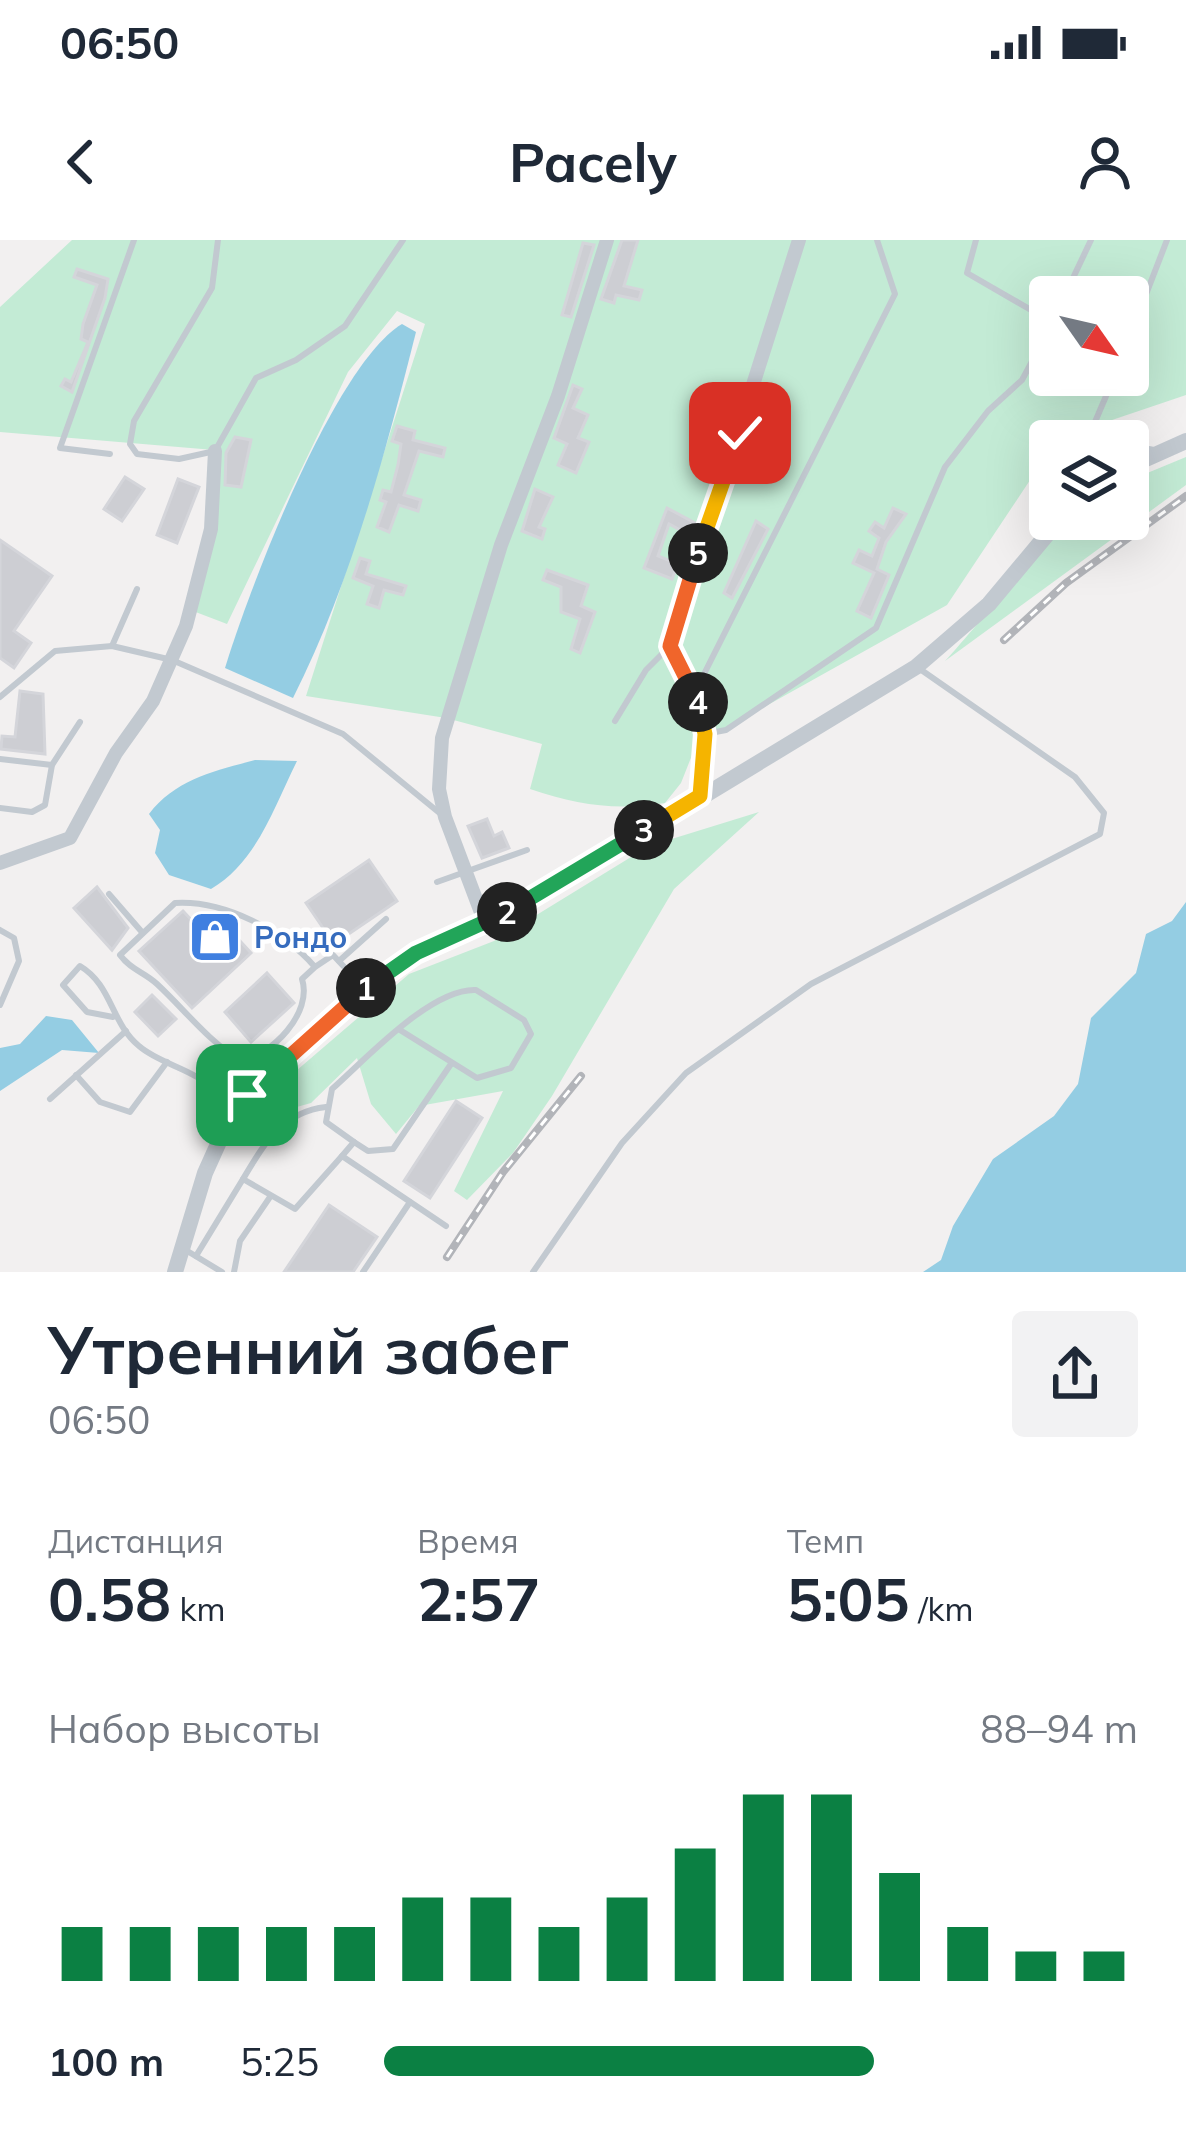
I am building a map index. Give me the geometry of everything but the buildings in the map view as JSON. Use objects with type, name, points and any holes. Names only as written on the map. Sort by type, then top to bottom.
[{"type":"street","points":[[485,923],[445,817],[440,758],[452,696],[607,240]]},
{"type":"street","points":[[700,796],[705,734],[695,690],[670,646],[799,240]]},
{"type":"street","points":[[1149,457],[1186,441]]},
{"type":"street","points":[[0,863],[57,845],[75,832],[172,660],[212,529],[215,451]]},
{"type":"street","points":[[176,1272],[189,1252],[211,1157],[232,1113],[364,989],[416,953],[485,923],[916,667],[946,647],[989,604],[1042,540]]},
{"type":"lane","points":[[110,454],[60,448],[134,240]]},
{"type":"lane","points":[[218,240],[212,288],[134,421],[130,444],[137,454],[179,459],[215,451],[256,378],[296,360],[345,326],[404,240]]},
{"type":"lane","points":[[695,690],[895,294],[877,240]]},
{"type":"lane","points":[[976,240],[967,273],[1029,311]]},
{"type":"lane","points":[[1074,276],[1090,240]]},
{"type":"lane","points":[[1149,287],[1167,240]]},
{"type":"lane","points":[[705,734],[726,730],[876,628],[945,467],[1029,366]]},
{"type":"lane","points":[[1149,449],[1161,451]]},
{"type":"lane","points":[[112,646],[137,590]]},
{"type":"lane","points":[[0,697],[55,651],[112,646],[172,660],[343,734],[445,817]]},
{"type":"lane","points":[[614,722],[646,670],[670,646]]},
{"type":"lane","points":[[533,1272],[622,1143],[686,1072],[812,984],[1100,833],[1104,813],[1075,777],[916,667]]},
{"type":"lane","points":[[0,808],[40,810],[49,798],[52,765],[80,722]]},
{"type":"lane","points":[[0,759],[52,765]]},
{"type":"lane","points":[[437,882],[527,850]]},
{"type":"lane","points":[[109,894],[142,931]]},
{"type":"lane","points":[[315,967],[290,938],[269,934],[219,906],[175,902],[120,951],[121,958],[157,984],[199,1032],[241,1060],[256,1058],[294,1023],[305,993],[302,979],[330,955],[364,989]]},
{"type":"lane","points":[[339,961],[386,919]]},
{"type":"lane","points":[[0,931],[14,938],[19,961],[0,1005]]},
{"type":"lane","points":[[113,1017],[87,1012],[63,985],[66,977],[80,966],[86,968],[110,997],[113,1017],[140,1048],[202,1080],[232,1113]]},
{"type":"lane","points":[[400,1030],[477,1078],[504,1073],[529,1043],[529,1026],[487,995],[465,990],[400,1030],[332,1089],[326,1123],[368,1150],[393,1149],[451,1064]]},
{"type":"lane","points":[[50,1099],[126,1031]]},
{"type":"lane","points":[[76,1076],[100,1102],[130,1112],[167,1062]]},
{"type":"lane","points":[[222,1272],[189,1252],[276,1128],[309,1109],[326,1107]]},
{"type":"lane","points":[[243,1179],[295,1209],[354,1142]]},
{"type":"lane","points":[[342,1156],[446,1226]]},
{"type":"lane","points":[[234,1272],[240,1241],[270,1197]]},
{"type":"lane","points":[[363,1272],[410,1202]]},
{"type":"lane","points":[[543,1272],[544,1256]]},
{"type":"green space","points":[[72,240],[1186,240],[1186,395],[1112,420],[1029,420],[1029,482],[947,605],[696,745],[681,783],[665,803],[581,803],[530,789],[542,744],[446,718],[306,696],[425,324],[397,311],[348,372],[227,624],[193,611],[215,521],[214,450],[0,432],[0,307]]},
{"type":"green space","points":[[1186,457],[1186,485],[1149,512],[1149,472]]},
{"type":"green space","points":[[1050,540],[1111,540],[945,661]]},
{"type":"green space","points":[[759,812],[674,889],[552,1096],[513,1153],[467,1200],[454,1191],[503,1091],[419,1106],[396,1134],[371,1104],[357,1058],[311,1103],[233,1125],[409,974],[494,941],[649,846]]},
{"type":"water","points":[[402,324],[416,332],[378,472],[349,565],[293,698],[225,668],[274,535],[322,430],[376,347]]},
{"type":"water","points":[[255,760],[297,761],[272,815],[241,864],[211,889],[169,875],[155,853],[160,830],[149,814],[184,784]]},
{"type":"water","points":[[1186,902],[1186,1272],[923,1272],[941,1260],[953,1226],[993,1159],[1054,1116],[1078,1084],[1091,1018],[1136,973],[1146,934],[1172,921]]},
{"type":"water","points":[[46,1016],[72,1020],[99,1053],[62,1050],[0,1091],[0,1048],[20,1044]]},
{"type":"railway","points":[[1004,640],[1066,583],[1186,496]]},
{"type":"railway","points":[[447,1257],[503,1172],[581,1076]]},
{"type":"place","name":"Рондо","points":[[215,937]]},
{"type":"route","points":[[247,1095],[388,970],[532,898],[700,796],[705,734],[695,690],[670,646],[678,606],[740,433]]}]
